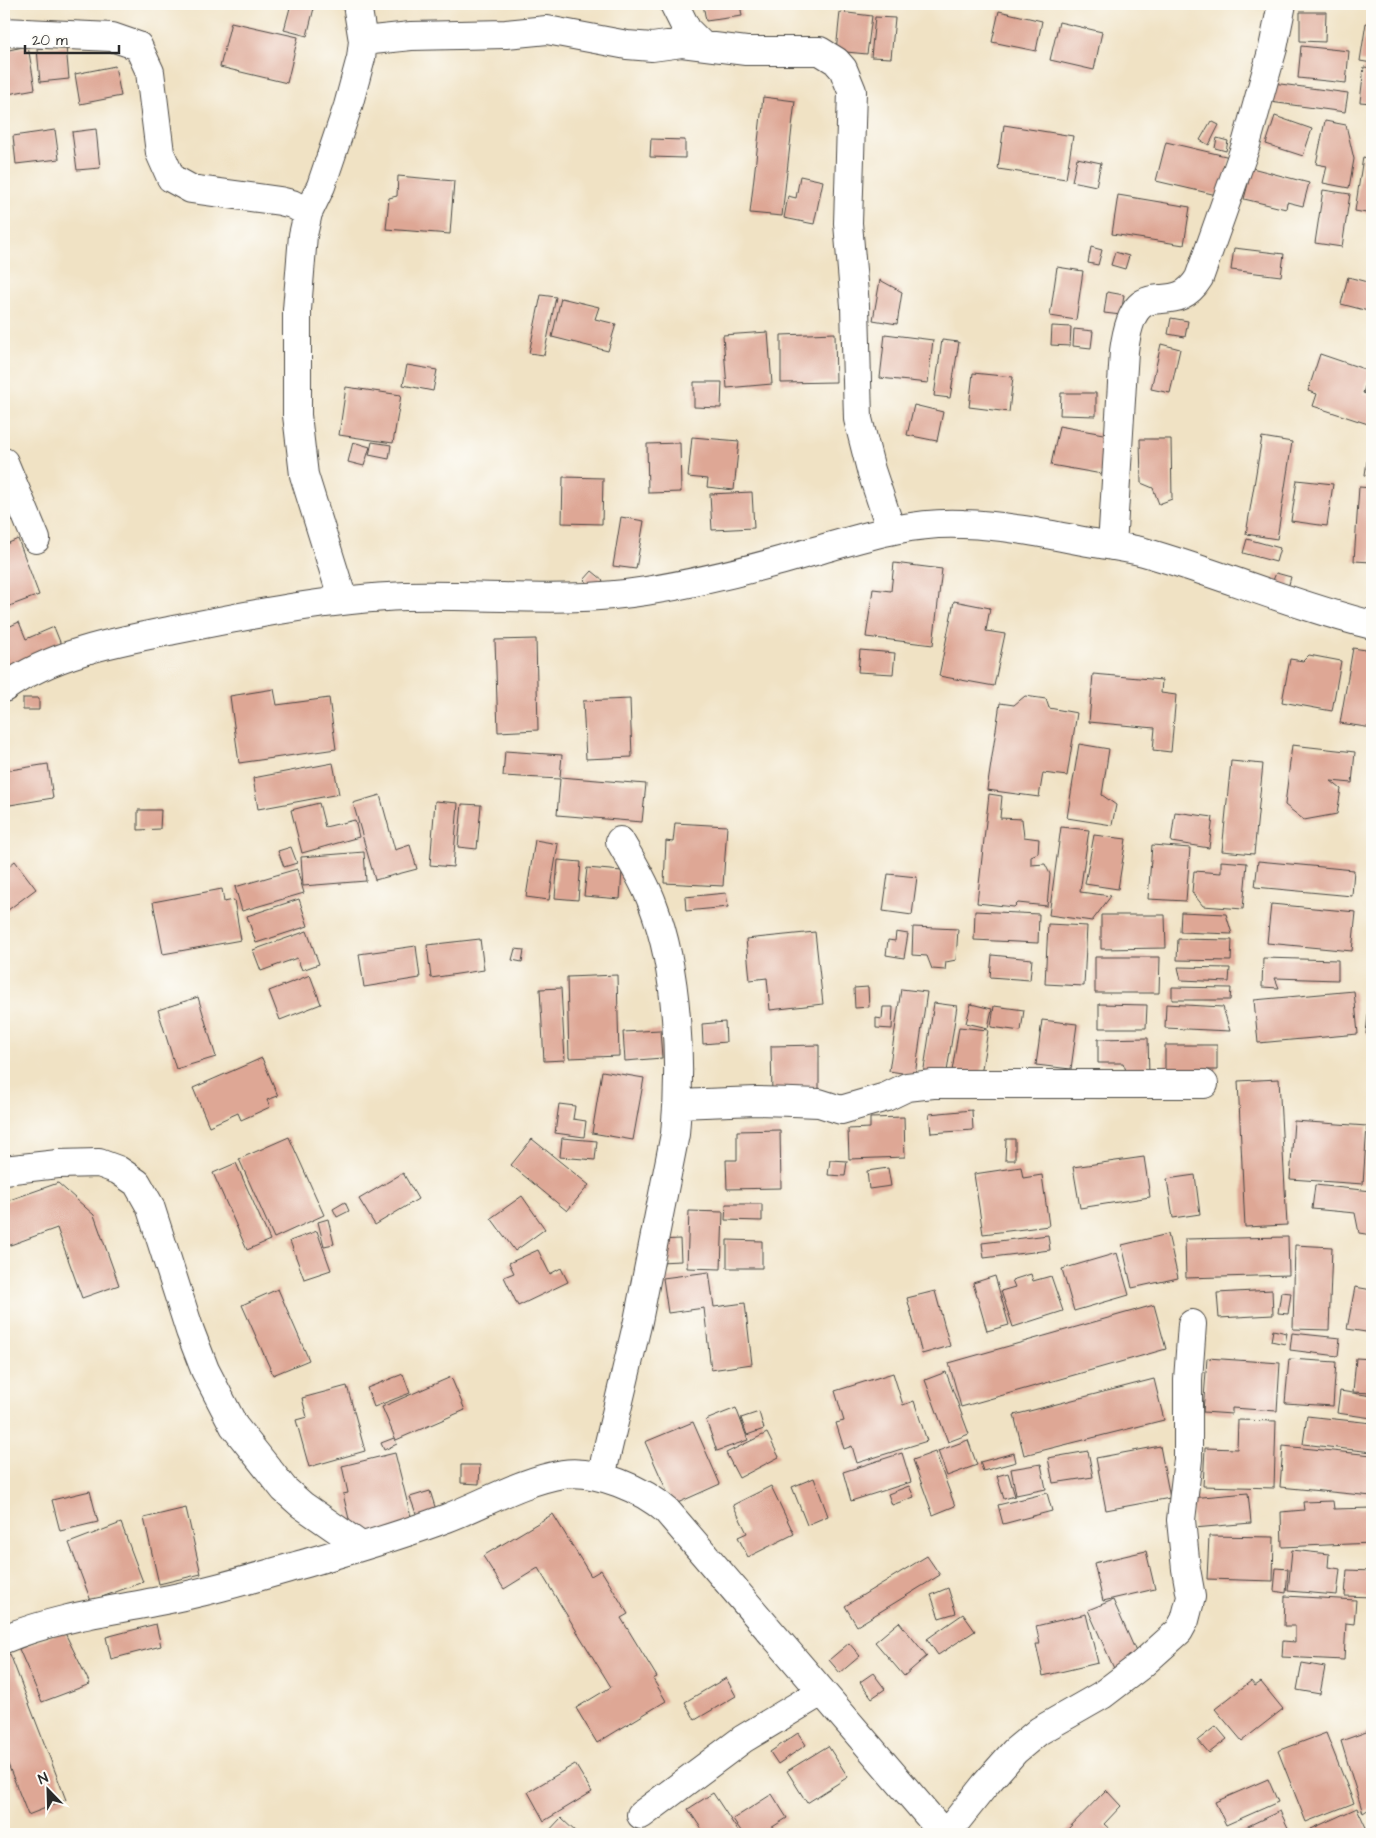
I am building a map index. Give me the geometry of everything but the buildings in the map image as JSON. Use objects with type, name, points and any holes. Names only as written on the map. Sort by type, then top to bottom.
[{"type":"street","points":[[343,600],[304,475],[297,415],[299,270],[303,235],[308,213],[321,186],[348,106],[363,41],[357,4]]},
{"type":"street","points":[[674,4],[676,12],[687,30],[701,44]]},
{"type":"street","points":[[1112,546],[1124,351],[1130,322],[1139,304],[1146,300],[1175,298],[1193,288],[1199,278],[1245,148],[1273,48],[1282,4]]},
{"type":"street","points":[[363,41],[411,36],[506,34],[547,30],[627,46],[652,47],[701,44],[746,51],[820,51],[836,60],[849,81],[852,91],[848,224],[855,306],[858,419],[871,470],[891,530]]},
{"type":"street","points":[[4,32],[112,37],[132,42],[138,46],[148,64],[160,153],[171,178],[191,189],[292,204],[308,213]]},
{"type":"street","points":[[4,462],[36,539]]},
{"type":"street","points":[[4,688],[17,679],[61,658],[130,638],[257,613],[343,600],[408,596],[521,598],[643,592],[702,580],[891,530],[925,523],[966,524],[1050,534],[1141,551],[1327,614],[1372,626]]},
{"type":"street","points":[[601,1477],[638,1321],[674,1134],[678,1104],[678,1054],[666,952],[653,904],[620,841]]},
{"type":"street","points":[[678,1104],[757,1101],[793,1102],[819,1103],[841,1110],[886,1097],[907,1087],[939,1084],[1204,1084]]},
{"type":"street","points":[[4,1170],[58,1164],[99,1163],[118,1170],[137,1183],[150,1206],[190,1331],[205,1370],[234,1426],[284,1489],[302,1505],[361,1546]]},
{"type":"street","points":[[4,1639],[40,1625],[238,1583],[448,1518],[513,1489],[565,1474],[601,1477],[652,1498],[667,1512],[945,1834],[1015,1751],[1039,1731],[1102,1695],[1140,1666],[1179,1632],[1186,1620],[1191,1597],[1181,1520],[1188,1459],[1188,1380],[1192,1324]]},
{"type":"street","points":[[641,1815],[743,1739],[821,1692]]}]
